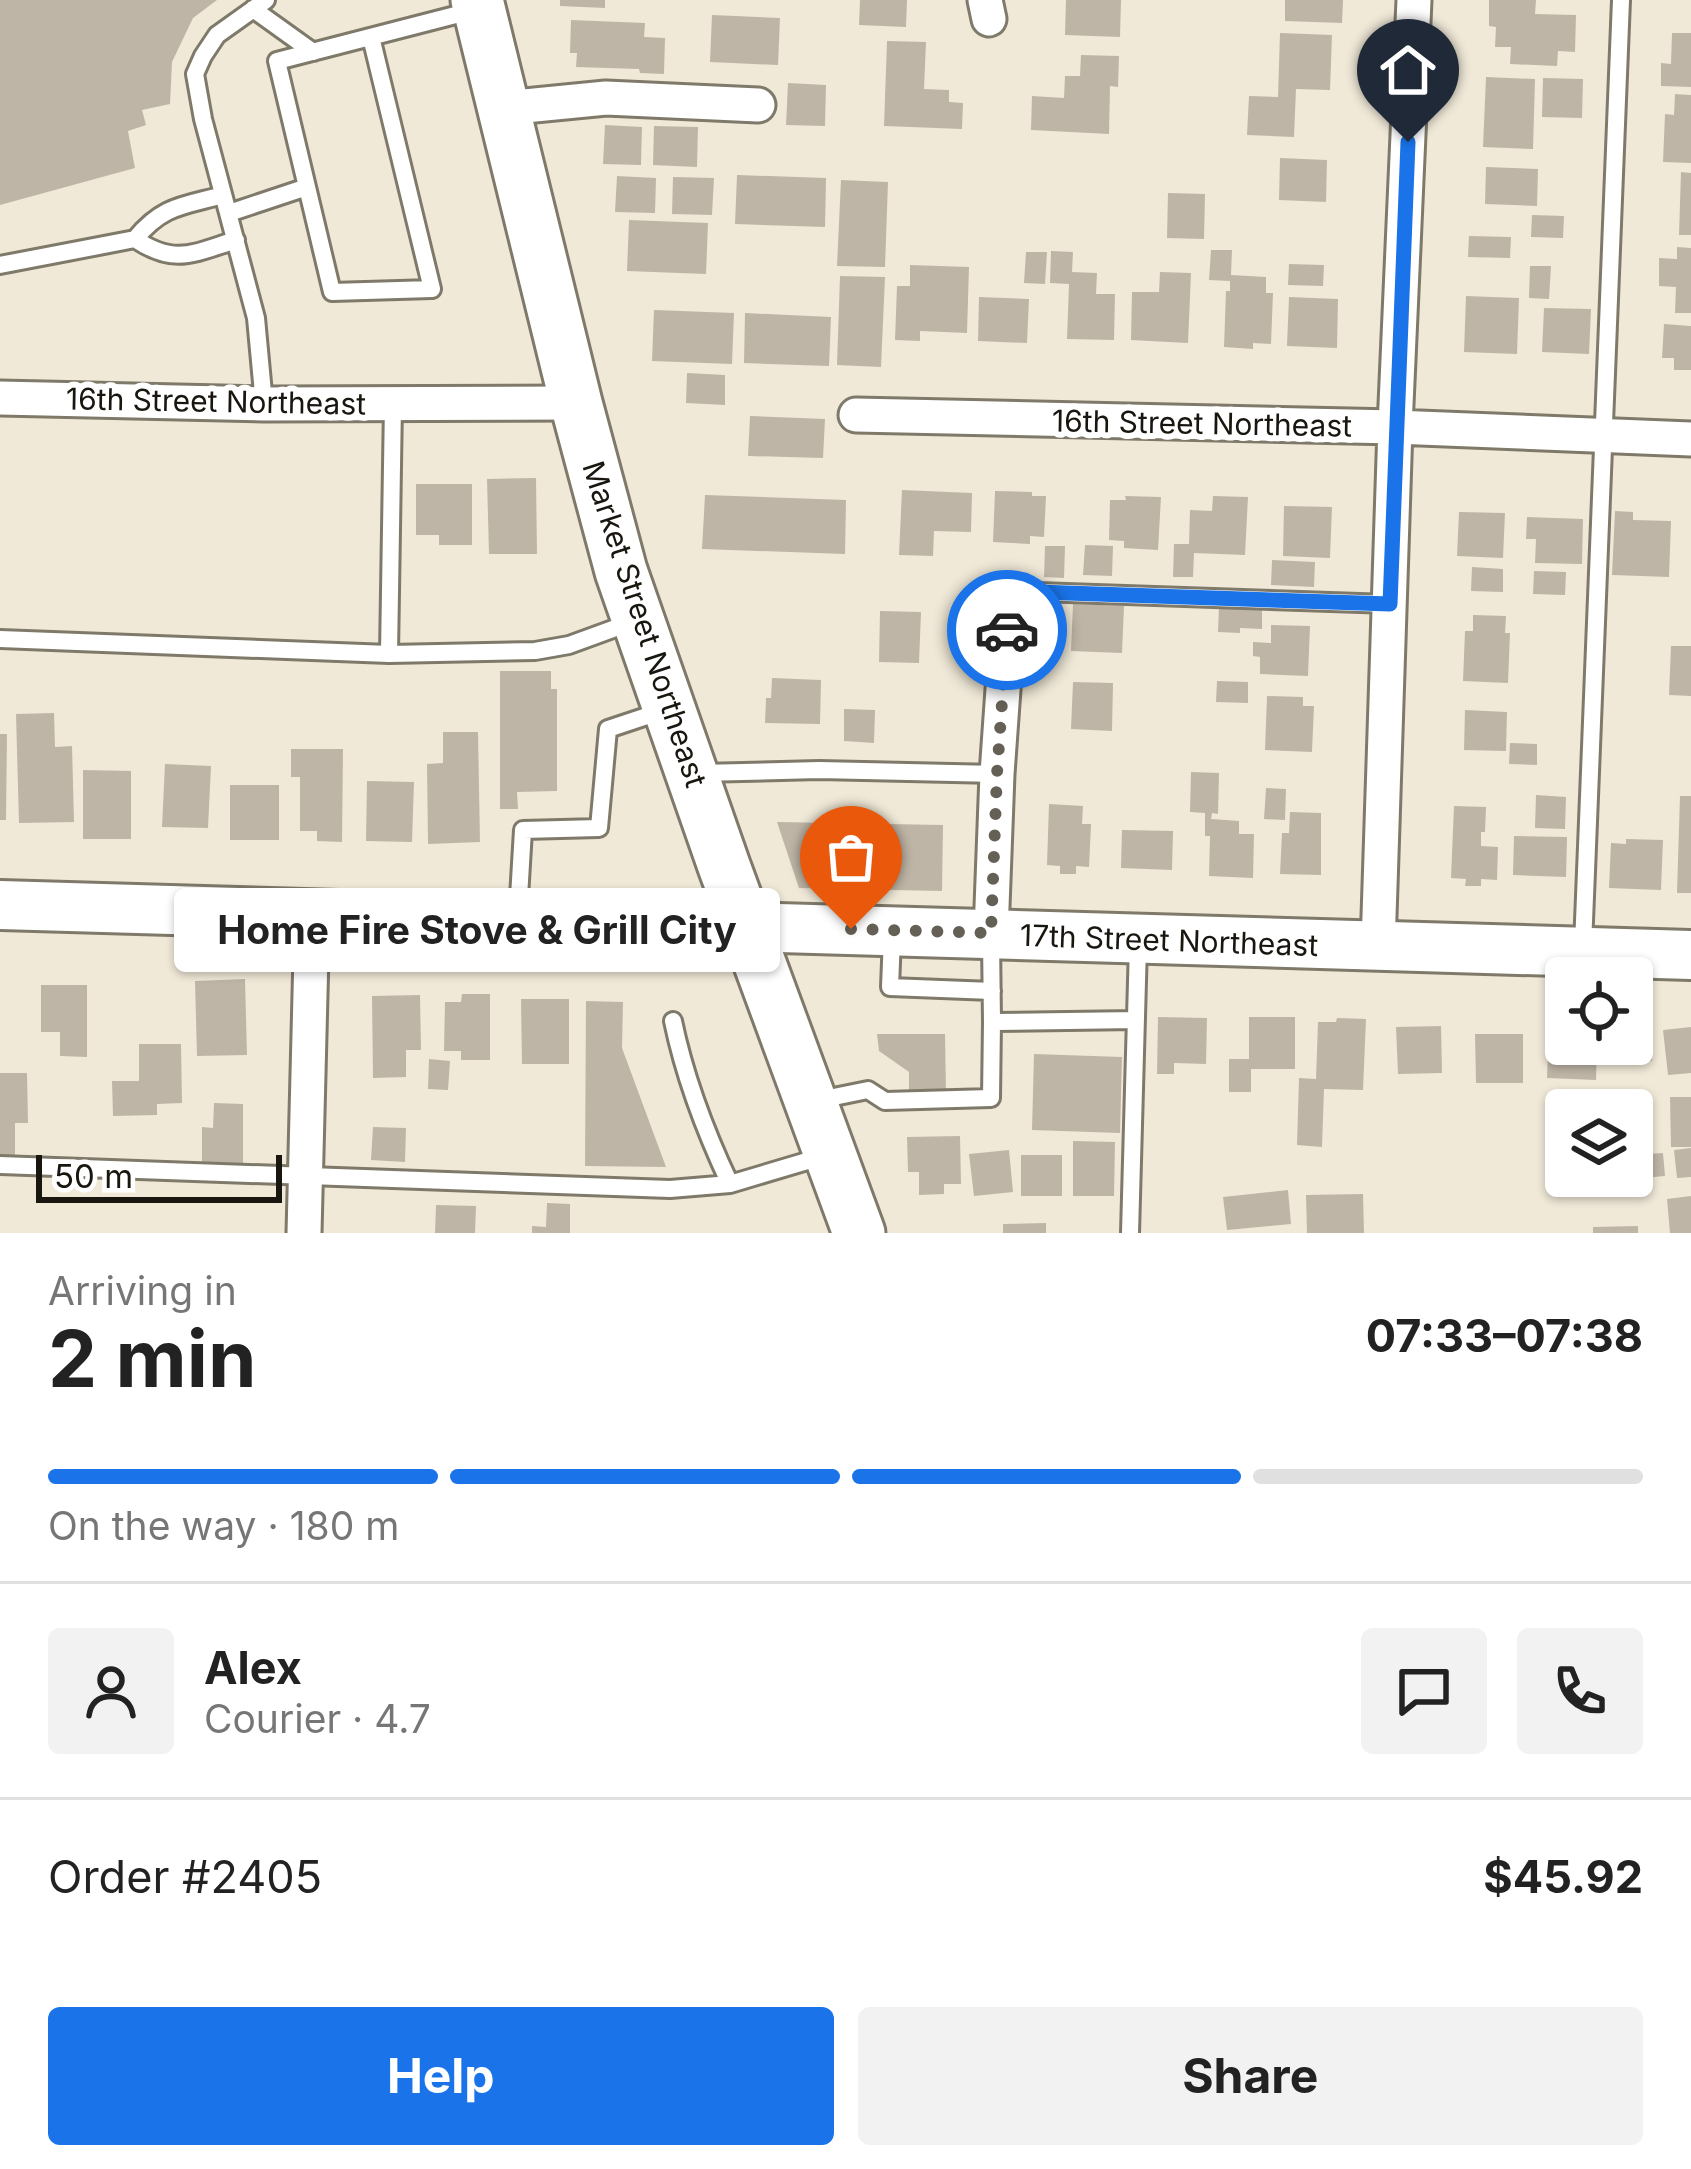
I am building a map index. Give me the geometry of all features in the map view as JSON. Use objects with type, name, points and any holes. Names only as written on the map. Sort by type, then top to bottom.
[{"type":"main road","name":"Market Street Northeast","points":[[478,5],[621,571],[860,1233]]},
{"type":"main road","name":"17th Street Northeast","points":[[0,905],[1691,955]]},
{"type":"street","points":[[1378,947],[1414,0]]},
{"type":"street","points":[[506,108],[606,98],[758,105]]},
{"type":"street","name":"16th Street Northeast","points":[[0,398],[264,404],[576,403]]},
{"type":"street","name":"16th Street Northeast","points":[[856,415],[1691,439]]},
{"type":"street","points":[[991,933],[1010,591]]},
{"type":"street","points":[[304,1233],[313,915]]},
{"type":"lane","points":[[1583,952],[1622,0]]},
{"type":"lane","points":[[264,404],[256,318],[195,74],[217,35],[259,5],[313,52]]},
{"type":"lane","points":[[371,37],[432,289],[332,292],[277,61],[478,5]]},
{"type":"lane","points":[[0,265],[135,238],[162,212],[307,187]]},
{"type":"lane","points":[[135,238],[170,255],[236,240]]},
{"type":"lane","points":[[389,654],[394,404]]},
{"type":"lane","points":[[1010,591],[1390,604]]},
{"type":"lane","points":[[0,639],[389,654],[535,651],[639,620]]},
{"type":"lane","points":[[518,920],[523,830],[598,829],[608,729],[668,708]]},
{"type":"lane","points":[[693,773],[997,774]]},
{"type":"lane","points":[[893,930],[890,987],[992,991]]},
{"type":"lane","points":[[812,1101],[868,1090],[885,1101],[991,1098],[991,933]]},
{"type":"lane","points":[[1130,1233],[1138,938]]},
{"type":"lane","points":[[992,1022],[1136,1020]]},
{"type":"lane","points":[[673,1022],[683,1068],[730,1184]]},
{"type":"lane","points":[[0,1166],[670,1189],[730,1184],[831,1155]]},
{"type":"building","points":[[0,0],[217,0],[193,18],[172,62],[170,104],[142,110],[146,125],[128,131],[135,168],[0,205]]},
{"type":"building","points":[[560,0],[605,0],[605,8],[560,6]]},
{"type":"building","points":[[860,0],[907,0],[906,27],[859,25]]},
{"type":"building","points":[[1066,0],[1121,0],[1120,37],[1065,35]]},
{"type":"building","points":[[1285,0],[1343,0],[1342,23],[1285,21]]},
{"type":"building","points":[[1489,0],[1536,0],[1535,14],[1576,15],[1575,52],[1558,51],[1557,66],[1510,64],[1511,47],[1495,47]]},
{"type":"building","points":[[712,15],[780,18],[778,65],[710,62]]},
{"type":"building","points":[[571,20],[645,23],[644,37],[665,38],[664,74],[576,67],[577,53],[570,53]]},
{"type":"building","points":[[1280,33],[1332,35],[1330,90],[1296,89],[1294,137],[1247,135],[1249,96],[1278,97]]},
{"type":"building","points":[[1672,33],[1691,33],[1691,87],[1661,86],[1661,63],[1671,64]]},
{"type":"building","points":[[887,41],[926,42],[924,89],[949,90],[949,102],[963,103],[962,129],[884,126]]},
{"type":"building","points":[[1081,55],[1119,56],[1118,87],[1110,86],[1109,134],[1031,130],[1032,96],[1064,98],[1065,76],[1080,76]]},
{"type":"building","points":[[1486,77],[1535,79],[1533,149],[1483,147]]},
{"type":"building","points":[[1543,78],[1583,79],[1582,118],[1542,117]]},
{"type":"building","points":[[788,83],[826,85],[825,126],[786,125]]},
{"type":"building","points":[[1675,94],[1691,95],[1691,163],[1663,162],[1665,114],[1674,115]]},
{"type":"building","points":[[605,125],[642,127],[641,165],[603,164]]},
{"type":"building","points":[[654,126],[698,127],[697,167],[653,165]]},
{"type":"building","points":[[1280,158],[1327,160],[1326,202],[1279,200]]},
{"type":"building","points":[[1486,167],[1538,169],[1537,206],[1485,204]]},
{"type":"building","points":[[1681,172],[1691,173],[1691,235],[1679,235]]},
{"type":"building","points":[[737,175],[826,178],[825,227],[735,224]]},
{"type":"building","points":[[617,176],[656,178],[655,213],[615,212]]},
{"type":"building","points":[[673,177],[714,178],[712,215],[672,214]]},
{"type":"building","points":[[841,180],[888,182],[885,267],[837,266]]},
{"type":"building","points":[[1168,193],[1205,194],[1204,239],[1167,238]]},
{"type":"building","points":[[1532,215],[1564,216],[1563,238],[1531,237]]},
{"type":"building","points":[[629,220],[708,223],[706,274],[627,271]]},
{"type":"building","points":[[1469,236],[1511,237],[1510,258],[1468,257]]},
{"type":"building","points":[[1677,247],[1691,248],[1691,313],[1675,313],[1676,287],[1659,286],[1659,258],[1677,259]]},
{"type":"building","points":[[1211,250],[1232,250],[1231,275],[1266,277],[1266,293],[1273,293],[1271,344],[1253,343],[1253,349],[1224,347],[1230,281],[1209,280]]},
{"type":"building","points":[[1051,251],[1073,252],[1072,272],[1097,273],[1096,294],[1115,294],[1114,340],[1067,339],[1069,284],[1050,283]]},
{"type":"building","points":[[1026,252],[1047,252],[1045,284],[1024,283]]},
{"type":"building","points":[[1289,264],[1324,265],[1323,286],[1288,285]]},
{"type":"building","points":[[910,265],[969,267],[967,333],[920,331],[920,341],[895,340],[897,286],[910,286]]},
{"type":"building","points":[[1530,266],[1551,266],[1549,299],[1529,298]]},
{"type":"building","points":[[1160,272],[1191,273],[1188,343],[1131,340],[1132,292],[1159,292]]},
{"type":"building","points":[[840,276],[885,277],[881,367],[837,365]]},
{"type":"building","points":[[1466,296],[1519,298],[1517,354],[1464,352]]},
{"type":"building","points":[[979,297],[1029,299],[1027,343],[978,341]]},
{"type":"building","points":[[1289,297],[1338,299],[1337,348],[1287,346]]},
{"type":"building","points":[[1544,308],[1591,309],[1589,354],[1542,352]]},
{"type":"building","points":[[654,310],[734,313],[732,364],[652,361]]},
{"type":"building","points":[[745,313],[831,317],[829,366],[744,363]]},
{"type":"building","points":[[1664,324],[1691,326],[1691,370],[1674,370],[1674,358],[1662,358]]},
{"type":"building","points":[[687,373],[725,375],[725,405],[686,403]]},
{"type":"building","points":[[750,416],[825,419],[823,458],[748,456]]},
{"type":"building","points":[[536,478],[537,554],[489,554],[487,479]]},
{"type":"building","points":[[416,484],[472,484],[472,545],[439,545],[439,535],[416,535]]},
{"type":"building","points":[[902,490],[972,493],[971,532],[934,531],[933,556],[899,555]]},
{"type":"building","points":[[995,491],[1046,496],[1044,537],[1030,536],[1030,544],[993,542]]},
{"type":"building","points":[[705,495],[846,500],[845,554],[702,549]]},
{"type":"building","points":[[1125,496],[1161,497],[1158,550],[1124,548],[1124,541],[1109,540],[1110,500],[1126,500]]},
{"type":"building","points":[[1213,496],[1248,497],[1245,555],[1194,553],[1193,577],[1173,577],[1174,544],[1189,544],[1190,510],[1212,511]]},
{"type":"building","points":[[1284,506],[1332,507],[1330,558],[1283,556]]},
{"type":"building","points":[[1615,511],[1633,512],[1633,520],[1671,521],[1669,577],[1612,575]]},
{"type":"building","points":[[1459,512],[1505,513],[1503,558],[1457,556]]},
{"type":"building","points":[[1527,517],[1583,519],[1582,564],[1535,563],[1536,539],[1526,539]]},
{"type":"building","points":[[1085,545],[1113,546],[1112,576],[1083,575]]},
{"type":"building","points":[[1045,546],[1065,546],[1064,578],[1044,577]]},
{"type":"building","points":[[1272,560],[1315,562],[1314,587],[1271,585]]},
{"type":"building","points":[[1472,567],[1503,569],[1503,592],[1471,591]]},
{"type":"building","points":[[1534,571],[1566,572],[1565,595],[1533,594]]},
{"type":"building","points":[[1073,604],[1124,606],[1122,653],[1071,651]]},
{"type":"building","points":[[1219,606],[1262,608],[1262,629],[1218,632]]},
{"type":"building","points":[[880,611],[921,612],[919,663],[879,662]]},
{"type":"building","points":[[1473,615],[1506,616],[1508,683],[1463,681],[1465,631],[1473,631]]},
{"type":"building","points":[[1271,625],[1310,626],[1308,676],[1260,674],[1260,657],[1253,656],[1253,642],[1271,643]]},
{"type":"building","points":[[1671,646],[1691,646],[1691,696],[1669,695]]},
{"type":"building","points":[[500,671],[551,671],[551,689],[557,689],[557,791],[517,792],[518,809],[500,809]]},
{"type":"building","points":[[772,678],[821,680],[820,724],[765,723]]},
{"type":"building","points":[[1217,681],[1248,682],[1248,703],[1216,702]]},
{"type":"building","points":[[1073,682],[1113,683],[1112,731],[1071,729]]},
{"type":"building","points":[[1267,696],[1303,697],[1303,706],[1314,706],[1312,752],[1265,750]]},
{"type":"building","points":[[844,709],[875,710],[874,743],[844,741]]},
{"type":"building","points":[[1465,710],[1507,712],[1506,751],[1464,750]]},
{"type":"building","points":[[54,713],[55,747],[72,746],[74,822],[19,823],[16,714]]},
{"type":"building","points":[[443,732],[478,732],[480,842],[428,844],[427,764],[443,763]]},
{"type":"building","points":[[0,734],[7,734],[6,820],[0,820]]},
{"type":"building","points":[[1510,743],[1537,744],[1537,765],[1509,764]]},
{"type":"building","points":[[291,749],[343,749],[342,842],[317,841],[317,831],[300,831],[300,777],[291,777]]},
{"type":"building","points":[[165,764],[211,766],[208,828],[162,827]]},
{"type":"building","points":[[83,770],[131,771],[131,839],[83,839]]},
{"type":"building","points":[[1191,772],[1219,773],[1218,814],[1212,813],[1211,819],[1239,821],[1239,834],[1254,834],[1253,878],[1209,876],[1205,813],[1190,812]]},
{"type":"building","points":[[367,781],[414,782],[412,842],[366,841]]},
{"type":"building","points":[[230,785],[279,785],[279,840],[230,840]]},
{"type":"building","points":[[1266,788],[1286,789],[1285,820],[1264,819]]},
{"type":"building","points":[[1536,795],[1566,797],[1565,829],[1535,828]]},
{"type":"building","points":[[1680,796],[1691,796],[1691,893],[1677,893]]},
{"type":"building","points":[[1049,804],[1083,806],[1082,824],[1091,824],[1089,867],[1076,866],[1076,874],[1060,874],[1060,866],[1047,865]]},
{"type":"building","points":[[1454,806],[1486,807],[1481,846],[1498,847],[1497,880],[1481,879],[1481,886],[1465,886],[1466,879],[1451,878]]},
{"type":"building","points":[[1290,812],[1321,813],[1321,875],[1280,874],[1282,833],[1289,833]]},
{"type":"building","points":[[777,822],[943,825],[942,891],[799,888]]},
{"type":"building","points":[[1122,830],[1173,831],[1172,870],[1121,868]]},
{"type":"building","points":[[1514,836],[1567,837],[1566,877],[1513,875]]},
{"type":"building","points":[[1626,839],[1663,840],[1661,890],[1609,888],[1611,843],[1626,844]]},
{"type":"building","points":[[245,979],[247,1055],[197,1056],[195,981]]},
{"type":"building","points":[[41,985],[87,985],[87,1057],[60,1056],[60,1032],[41,1032]]},
{"type":"building","points":[[462,994],[490,994],[490,1060],[461,1060],[461,1051],[444,1051],[445,1002],[461,1002]]},
{"type":"building","points":[[420,995],[421,1050],[406,1050],[406,1077],[373,1078],[372,996]]},
{"type":"building","points":[[521,999],[569,999],[569,1064],[522,1064]]},
{"type":"building","points":[[586,1001],[623,1002],[622,1048],[666,1167],[585,1166]]},
{"type":"building","points":[[1158,1017],[1207,1018],[1206,1064],[1174,1063],[1174,1074],[1157,1074]]},
{"type":"building","points":[[1249,1017],[1295,1017],[1295,1069],[1251,1069],[1251,1092],[1229,1092],[1229,1059],[1249,1059]]},
{"type":"building","points":[[1337,1018],[1366,1019],[1363,1090],[1324,1089],[1322,1147],[1297,1145],[1299,1078],[1316,1079],[1318,1022],[1336,1022]]},
{"type":"building","points":[[1441,1026],[1442,1073],[1398,1074],[1396,1027]]},
{"type":"building","points":[[1691,1027],[1691,1073],[1668,1075],[1663,1030]]},
{"type":"building","points":[[877,1034],[945,1034],[946,1093],[909,1093],[909,1072],[879,1051]]},
{"type":"building","points":[[1475,1034],[1523,1034],[1523,1083],[1476,1083]]},
{"type":"building","points":[[139,1044],[181,1044],[182,1103],[157,1104],[157,1115],[113,1116],[112,1081],[139,1081]]},
{"type":"building","points":[[1034,1054],[1122,1057],[1120,1133],[1032,1130]]},
{"type":"building","points":[[429,1059],[450,1061],[448,1090],[428,1089]]},
{"type":"building","points":[[1548,1065],[1596,1065],[1596,1080],[1547,1078]]},
{"type":"building","points":[[0,1073],[27,1073],[28,1123],[15,1123],[15,1157],[0,1157]]},
{"type":"building","points":[[1670,1097],[1691,1097],[1691,1147],[1671,1147]]},
{"type":"building","points":[[214,1103],[243,1104],[243,1164],[202,1164],[202,1127],[213,1128]]},
{"type":"building","points":[[373,1127],[406,1128],[405,1162],[371,1160]]},
{"type":"building","points":[[960,1136],[961,1184],[944,1184],[944,1194],[919,1195],[919,1172],[908,1172],[907,1137]]},
{"type":"building","points":[[1073,1141],[1115,1142],[1114,1196],[1073,1196]]},
{"type":"building","points":[[1691,1148],[1691,1177],[1677,1178],[1674,1150]]},
{"type":"building","points":[[1009,1150],[1013,1192],[974,1196],[969,1154]]},
{"type":"building","points":[[1663,1153],[1665,1176],[1653,1177],[1653,1154]]},
{"type":"building","points":[[1021,1155],[1062,1155],[1062,1196],[1021,1196]]},
{"type":"building","points":[[1288,1190],[1291,1224],[1227,1230],[1223,1197]]},
{"type":"building","points":[[1363,1194],[1364,1233],[1307,1233],[1306,1195]]},
{"type":"building","points":[[1691,1196],[1691,1233],[1670,1233],[1667,1199]]},
{"type":"building","points":[[547,1203],[570,1204],[570,1233],[532,1233],[532,1226],[546,1227]]},
{"type":"building","points":[[436,1205],[476,1206],[475,1233],[435,1233]]},
{"type":"building","points":[[1046,1223],[1046,1233],[1003,1233],[1003,1224]]},
{"type":"building","points":[[1638,1226],[1638,1233],[1593,1233],[1593,1227]]},
{"type":"way so far","points":[[851,929],[991,933],[1007,630]]},
{"type":"place","name":"Home Fire Stove & Grill City","points":[[851,929]]},
{"type":"route","points":[[1007,630],[1010,591],[1390,604],[1408,142]]}]
